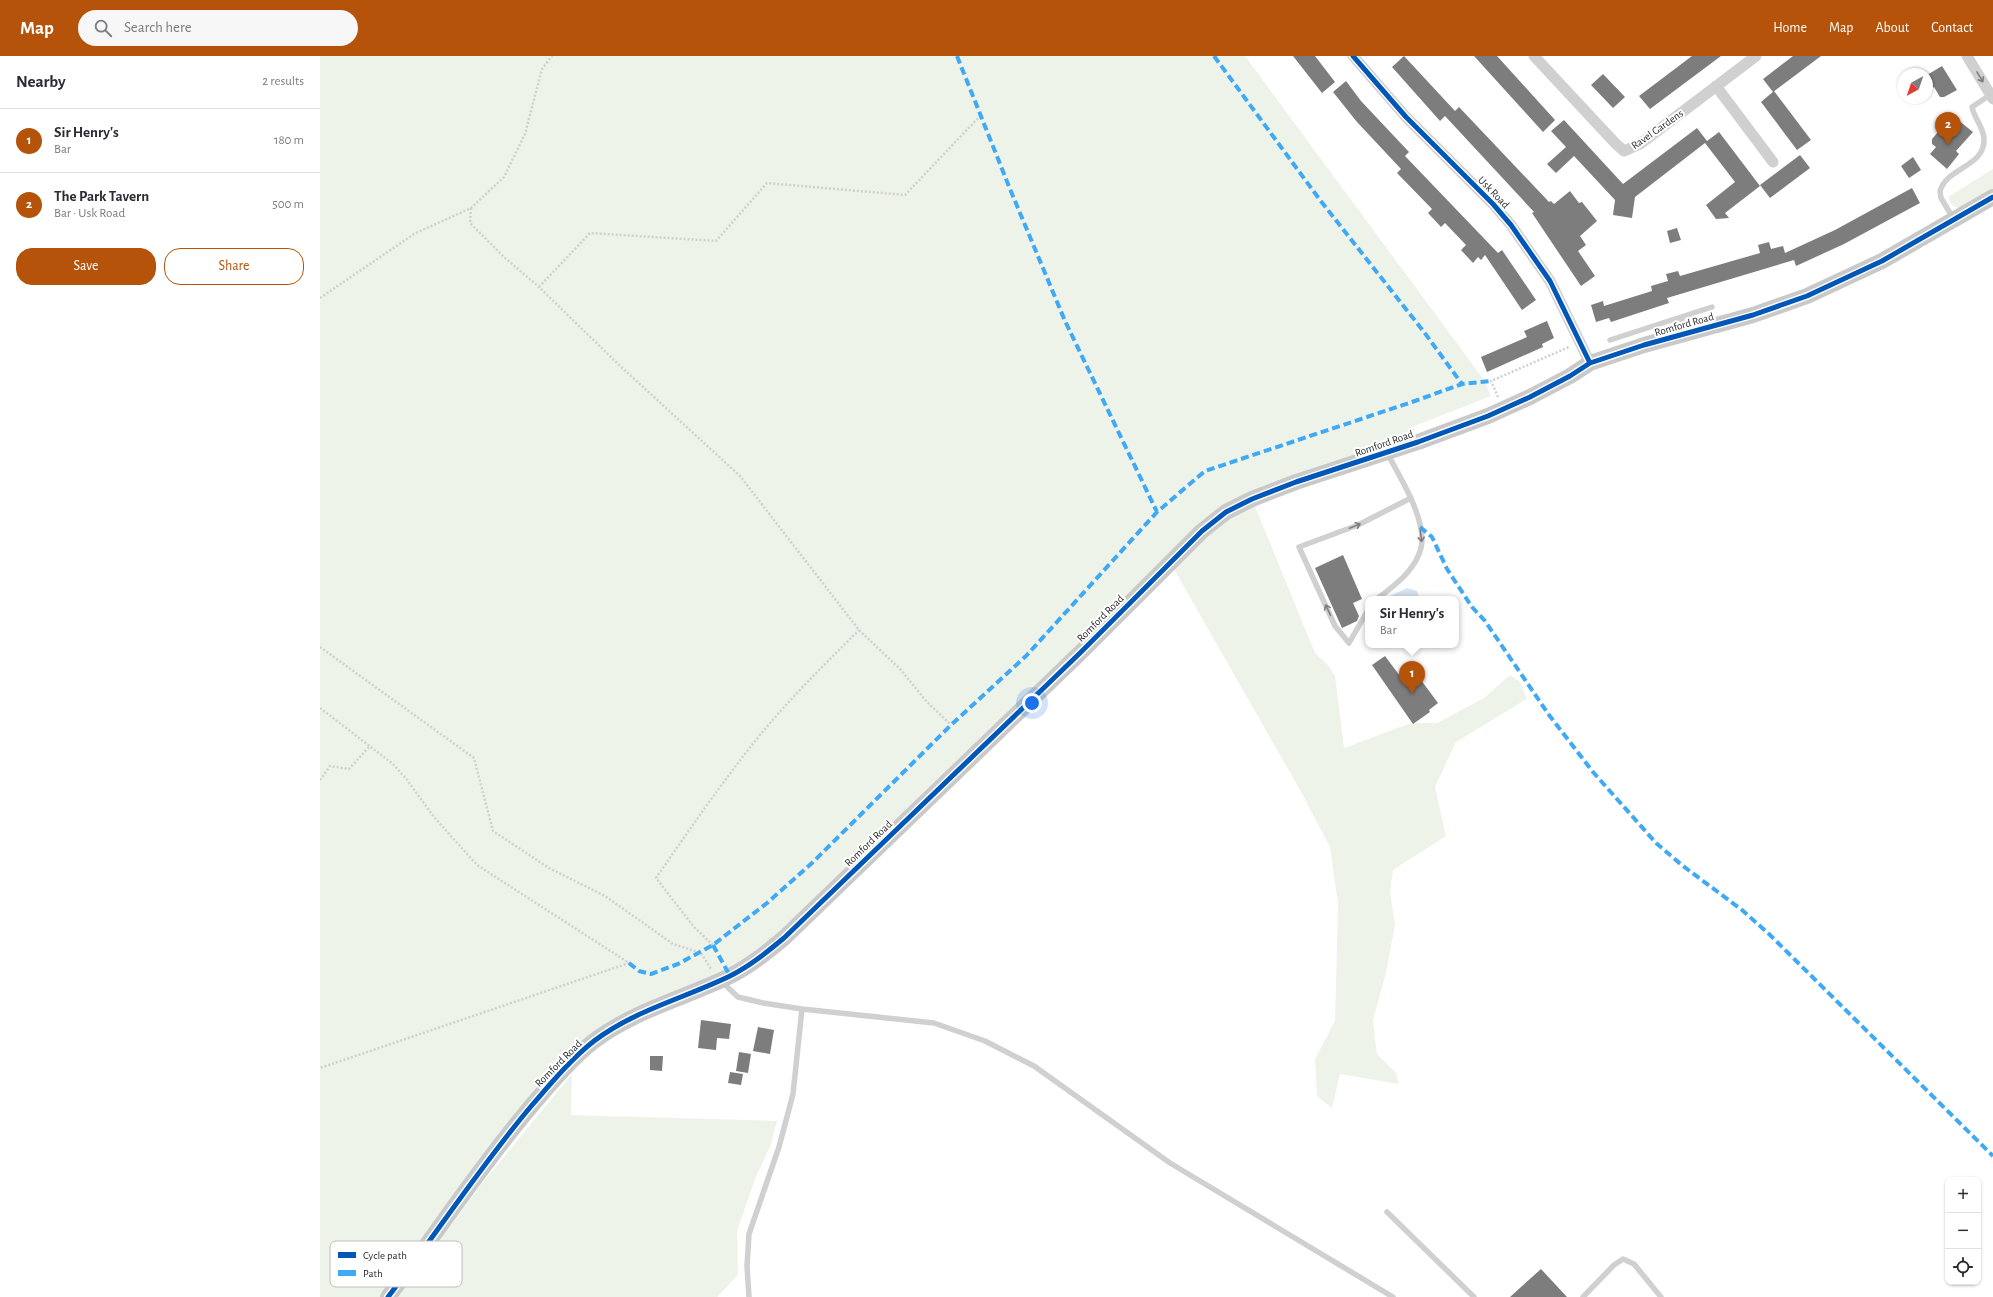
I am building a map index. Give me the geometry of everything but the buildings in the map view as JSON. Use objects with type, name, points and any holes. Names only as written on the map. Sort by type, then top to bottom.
[{"type":"street","name":"Usk Road","points":[[1353,56],[1406,117],[1493,204],[1510,225],[1550,281],[1590,363]]},
{"type":"street","name":"Ravel Gardens","points":[[1536,57],[1624,151],[1640,144],[1756,56]]},
{"type":"street","points":[[1967,56],[1991,94]]},
{"type":"street","points":[[1716,86],[1773,162]]},
{"type":"street","name":"Romford Road","points":[[429,1241],[489,1158],[521,1118],[574,1059],[594,1041],[622,1023],[720,981],[749,966],[784,938],[1074,658],[1202,531],[1226,512],[1252,499],[1488,416],[1530,397],[1570,376],[1590,363],[1641,338],[1686,333],[1753,315],[1807,296],[1882,261],[1993,197]]},
{"type":"street","name":"Romford Road","points":[[388,1297],[395,1287]]},
{"type":"lane","points":[[1955,220],[1941,198],[1940,191],[1946,179],[1977,158],[1983,151],[1983,131],[1974,116],[1972,107],[1991,94]]},
{"type":"lane","points":[[1610,340],[1641,338],[1681,317],[1712,307]]},
{"type":"lane","points":[[1681,317],[1686,333]]},
{"type":"lane","points":[[1380,596],[1411,569],[1419,556],[1422,541],[1420,527],[1410,498],[1387,452]]},
{"type":"lane","points":[[1365,615],[1349,643],[1335,626],[1299,547],[1358,525],[1410,498]]},
{"type":"lane","points":[[720,981],[738,997],[763,1003],[802,1009],[934,1023],[985,1041],[1034,1066],[1170,1163],[1393,1297]]},
{"type":"lane","points":[[750,1297],[747,1266],[749,1234],[779,1147],[793,1094],[802,1009]]},
{"type":"lane","points":[[1387,1212],[1474,1297]]},
{"type":"lane","points":[[1583,1297],[1614,1265],[1623,1258],[1634,1264],[1661,1297]]},
{"type":"path","points":[[320,298],[414,234],[471,208],[504,177],[525,134],[542,69],[552,56]]},
{"type":"path","points":[[539,287],[590,233],[716,241],[767,183],[905,195],[981,115]]},
{"type":"path","points":[[471,208],[470,223],[504,257],[539,287],[618,364],[740,476],[859,630],[901,670],[927,702],[951,725]]},
{"type":"path","points":[[1498,399],[1491,381],[1580,342]]},
{"type":"path","points":[[713,945],[694,928],[656,878],[752,744],[794,696],[859,630]]},
{"type":"path","points":[[320,647],[474,758],[493,831],[548,868],[605,896],[674,944],[701,953],[720,981]]},
{"type":"path","points":[[320,708],[393,764],[407,780],[434,817],[476,865],[629,962],[320,1068]]},
{"type":"path","points":[[320,780],[330,766],[349,769],[369,747]]},
{"type":"shaded area","points":[[320,56],[1245,56],[1484,380],[1491,396],[1412,427],[1418,442],[1252,499],[1315,653],[1329,666],[1335,676],[1344,748],[1411,723],[1437,723],[1484,698],[1510,675],[1520,682],[1527,699],[1456,742],[1435,787],[1446,836],[1393,870],[1390,892],[1395,925],[1386,973],[1373,1020],[1377,1054],[1396,1073],[1399,1084],[1340,1074],[1332,1108],[1317,1096],[1315,1059],[1335,1021],[1338,904],[1330,847],[1300,790],[1170,562],[765,954],[640,1014],[555,1078],[431,1241],[330,1241],[330,1287],[396,1287],[388,1297],[320,1297]]},
{"type":"shaded area","points":[[1993,169],[1993,189],[1976,202],[1965,207],[1960,208],[1952,204],[1948,197]]},
{"type":"shaded area","points":[[1407,588],[1417,591],[1419,596],[1390,596]]},
{"type":"shaded area","points":[[572,1074],[571,1115],[777,1121],[770,1147],[755,1179],[737,1231],[738,1275],[717,1297],[398,1297],[405,1287],[462,1287],[462,1241],[439,1241],[480,1186]]},
{"type":"marked path","points":[[957,56],[1065,321],[1157,512]]},
{"type":"marked path","points":[[1214,56],[1320,200],[1424,332],[1462,384]]},
{"type":"marked path","points":[[629,963],[639,971],[651,974],[678,964],[713,945],[767,903],[812,863],[951,725],[1026,656],[1157,512],[1205,471],[1462,384],[1491,381]]},
{"type":"marked path","points":[[1420,527],[1432,537],[1447,569],[1472,607],[1485,621],[1549,715],[1593,772],[1656,843],[1683,866],[1742,910],[1769,934],[1993,1156]]},
{"type":"marked path","points":[[713,945],[730,976]]},
{"type":"cycle path","points":[[1353,56],[1406,117],[1493,204],[1511,225],[1550,281],[1590,363]]},
{"type":"cycle path","points":[[429,1241],[514,1127],[577,1055],[594,1041],[626,1021],[730,976],[744,968],[784,938],[1080,653],[1202,531],[1226,512],[1252,499],[1296,482],[1418,442],[1488,416],[1530,397],[1570,376],[1590,363],[1644,345],[1753,315],[1807,296],[1882,261],[1993,197]]},
{"type":"cycle path","points":[[388,1297],[395,1287]]},
{"type":"place","name":"The Park Tavern","points":[[1948,145]]},
{"type":"place","name":"Sir Henry's","points":[[1412,694]]}]
